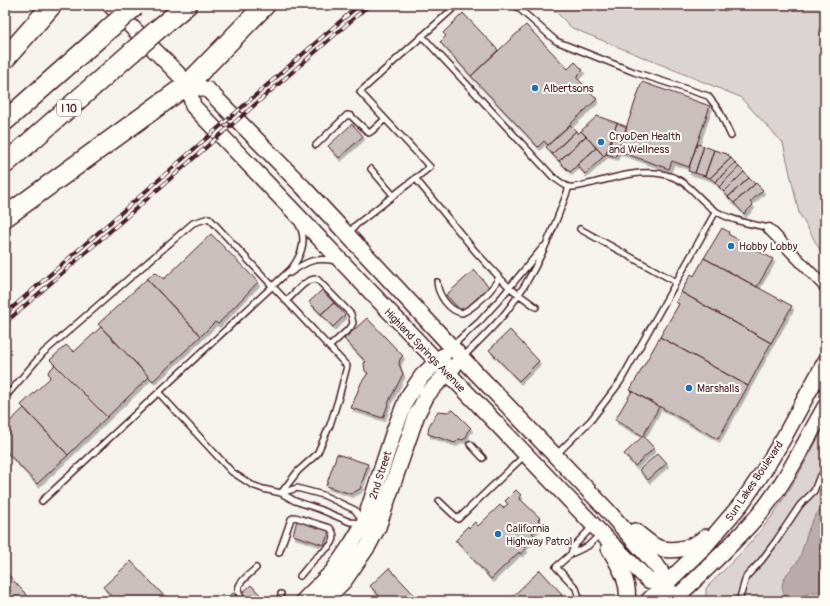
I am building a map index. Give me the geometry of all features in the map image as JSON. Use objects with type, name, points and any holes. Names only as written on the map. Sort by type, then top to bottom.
[{"type":"highway","points":[[5,59],[52,5]]},
{"type":"highway","points":[[5,121],[136,5]]},
{"type":"highway","name":"I 10","points":[[5,164],[187,5]]},
{"type":"highway","points":[[5,218],[188,84],[265,5]]},
{"type":"main road","name":"Highland Springs Avenue","points":[[110,5],[188,84],[208,90],[298,181],[346,235],[606,509]]},
{"type":"main road","name":"Highland Springs Avenue","points":[[188,84],[193,106],[597,530],[648,580],[665,586],[677,600]]},
{"type":"main road","name":"2nd Street","points":[[303,601],[333,571],[364,523],[394,431],[407,398],[414,387],[452,346]]},
{"type":"main road","name":"2nd Street","points":[[324,601],[344,581],[378,527],[417,414],[427,395],[462,358]]},
{"type":"main road","name":"Sun Lakes Boulevard","points":[[648,601],[706,545],[741,504],[783,439],[825,362]]},
{"type":"main road","name":"Sun Lakes Boulevard","points":[[677,600],[738,539],[762,510],[782,481],[825,407]]},
{"type":"main road","points":[[606,509],[654,545],[671,550],[686,548],[705,538],[741,504]]},
{"type":"main road","points":[[606,509],[660,570],[665,586]]},
{"type":"main road","points":[[597,530],[626,579],[628,588],[627,601]]},
{"type":"street","points":[[770,228],[825,287]]},
{"type":"lane","points":[[346,235],[393,195],[430,167],[360,92],[457,5]]},
{"type":"lane","points":[[515,5],[556,41],[634,72],[708,96],[719,110],[731,136]]},
{"type":"lane","points":[[422,36],[553,177],[562,184],[569,187],[582,185],[633,173],[662,174],[675,177],[682,181],[716,211],[737,221],[770,228]]},
{"type":"lane","points":[[316,145],[347,115],[351,116],[368,133],[385,119]]},
{"type":"lane","points":[[371,169],[393,195]]},
{"type":"lane","points":[[415,178],[475,251],[499,277],[510,288],[536,307]]},
{"type":"lane","points":[[462,358],[505,313],[519,295],[538,263],[559,215],[569,187]]},
{"type":"lane","points":[[42,501],[282,278],[299,258],[304,246],[301,229],[287,205]]},
{"type":"lane","points":[[556,456],[591,420],[620,382],[716,211]]},
{"type":"lane","points":[[8,394],[43,352],[193,223],[209,218],[347,366],[330,425],[317,454],[298,471],[281,493]]},
{"type":"lane","points":[[580,229],[676,282]]},
{"type":"lane","points":[[452,346],[480,321],[510,288],[546,243]]},
{"type":"lane","points":[[282,278],[308,261],[321,259],[336,261],[355,276]]},
{"type":"lane","points":[[437,282],[439,294],[442,298],[457,312],[462,314],[470,309],[496,284],[499,277]]},
{"type":"lane","points":[[286,301],[307,282],[312,279],[317,279],[352,314],[353,323],[351,327],[329,347]]},
{"type":"lane","points":[[159,392],[232,472],[252,485],[281,493],[295,501],[350,522],[364,523]]},
{"type":"lane","points":[[470,444],[483,458]]},
{"type":"lane","points":[[439,501],[458,519],[525,455]]},
{"type":"lane","points":[[739,601],[746,577],[761,561],[800,505],[814,491],[820,478],[825,472]]},
{"type":"lane","points":[[281,493],[298,488],[323,495],[355,510],[364,523]]},
{"type":"lane","points":[[279,553],[291,520],[295,517],[330,528],[333,532],[334,539],[330,547],[318,556],[300,576]]},
{"type":"lane","points":[[571,554],[574,546],[597,530]]},
{"type":"lane","points":[[580,601],[576,588],[556,567],[571,554],[588,546],[597,530]]},
{"type":"lane","points":[[244,601],[238,594],[238,585],[256,568]]},
{"type":"lane","points":[[280,601],[281,594]]},
{"type":"shaded area","points":[[549,5],[825,5],[825,255],[820,250],[799,213],[783,143],[740,97],[572,28]]},
{"type":"shaded area","points":[[825,426],[825,601],[706,601],[706,588],[735,560],[773,515]]},
{"type":"shaded area","points":[[825,507],[825,592],[813,592],[792,599],[789,598],[785,595],[782,584],[788,573],[799,559],[811,523],[819,511]]},
{"type":"building","points":[[463,13],[498,50],[471,76],[440,42],[446,36],[443,33]]},
{"type":"building","name":"Albertsons","points":[[526,25],[568,69],[575,62],[583,70],[576,77],[597,99],[548,145],[544,141],[538,147],[471,76]]},
{"type":"building","points":[[642,82],[710,106],[689,167],[672,161],[669,169],[618,151]]},
{"type":"building","name":"CryoDen Health and Wellness","points":[[597,116],[617,123],[604,156],[581,131]]},
{"type":"building","points":[[617,123],[627,127],[616,157],[606,154]]},
{"type":"building","points":[[352,124],[363,136],[339,158],[328,146]]},
{"type":"building","points":[[570,125],[576,131],[552,154],[546,147]]},
{"type":"building","points":[[576,131],[578,134],[581,131],[586,136],[559,161],[552,154]]},
{"type":"building","points":[[586,136],[596,148],[570,172],[559,161]]},
{"type":"building","points":[[697,144],[704,146],[695,173],[688,171]]},
{"type":"building","points":[[704,146],[714,150],[705,176],[695,173]]},
{"type":"building","points":[[596,148],[604,156],[585,174],[577,165]]},
{"type":"building","points":[[714,150],[727,154],[731,158],[710,178],[705,176]]},
{"type":"building","points":[[731,158],[735,163],[715,182],[710,178]]},
{"type":"building","points":[[735,163],[739,167],[719,187],[715,182]]},
{"type":"building","points":[[739,167],[744,172],[724,192],[719,187]]},
{"type":"building","points":[[744,172],[749,178],[728,197],[724,192]]},
{"type":"building","points":[[749,178],[755,184],[734,203],[728,197]]},
{"type":"building","points":[[756,183],[763,190],[750,202],[753,205],[744,214],[734,203]]},
{"type":"building","name":"Hobby Lobby","points":[[722,228],[729,232],[728,234],[773,259],[757,287],[704,258]]},
{"type":"building","points":[[211,234],[258,282],[218,324],[215,322],[201,336],[147,279],[155,272],[164,279]]},
{"type":"building","points":[[704,258],[792,306],[771,343],[681,292],[691,274],[694,276]]},
{"type":"building","points":[[474,270],[489,287],[462,312],[446,295]]},
{"type":"building","points":[[147,279],[201,336],[153,381],[98,324]]},
{"type":"building","points":[[322,290],[334,303],[321,314],[309,302]]},
{"type":"building","points":[[681,292],[771,343],[748,386],[660,337],[679,304],[676,302]]},
{"type":"building","points":[[334,303],[345,315],[333,327],[321,314]]},
{"type":"building","points":[[367,318],[403,356],[400,359],[399,364],[403,374],[390,399],[383,418],[351,408],[361,383],[368,373],[365,371],[364,363],[366,362],[344,339]]},
{"type":"building","points":[[101,327],[149,377],[107,417],[50,360],[66,345],[74,352]]},
{"type":"building","points":[[510,330],[539,361],[519,381],[489,350]]},
{"type":"building","name":"Marshalls","points":[[660,337],[748,386],[718,439],[630,390]]},
{"type":"building","points":[[55,365],[107,417],[68,455],[21,405],[50,378],[48,372]]},
{"type":"building","points":[[632,391],[659,407],[643,436],[615,420]]},
{"type":"building","points":[[24,408],[68,455],[37,484],[5,450],[5,426]]},
{"type":"building","points":[[453,410],[471,428],[463,440],[459,439],[455,443],[428,434],[429,426],[438,411],[448,412]]},
{"type":"building","points":[[643,436],[654,448],[635,466],[624,454]]},
{"type":"building","points":[[658,453],[667,463],[648,480],[639,470]]},
{"type":"building","points":[[337,454],[368,464],[360,489],[351,494],[326,486]]},
{"type":"building","name":"California Highway Patrol","points":[[516,490],[521,495],[519,498],[540,518],[538,520],[542,524],[532,533],[534,535],[531,538],[532,540],[524,547],[526,549],[520,554],[519,552],[491,579],[457,541],[455,541],[468,526],[469,528],[475,522],[478,526],[500,505],[503,508],[508,504],[505,501]]},
{"type":"building","points":[[297,520],[329,531],[324,545],[293,535]]},
{"type":"building","points":[[131,561],[169,601],[116,601],[103,587]]},
{"type":"building","points":[[389,568],[420,601],[384,601],[370,586]]},
{"type":"building","points":[[540,570],[561,593],[562,601],[508,601]]},
{"type":"building","points":[[5,571],[32,601],[5,601]]},
{"type":"building","points":[[251,585],[266,601],[248,601],[241,594]]},
{"type":"building","points":[[233,593],[241,601],[224,601]]},
{"type":"railway","points":[[5,314],[359,5]]},
{"type":"railway","points":[[5,323],[369,5]]},
{"type":"place","name":"Albertsons","points":[[535,88]]},
{"type":"place","name":"CryoDen Health and Wellness","points":[[601,142]]},
{"type":"place","name":"Hobby Lobby","points":[[731,246]]},
{"type":"place","name":"Marshalls","points":[[689,388]]},
{"type":"place","name":"California Highway Patrol","points":[[498,534]]}]
